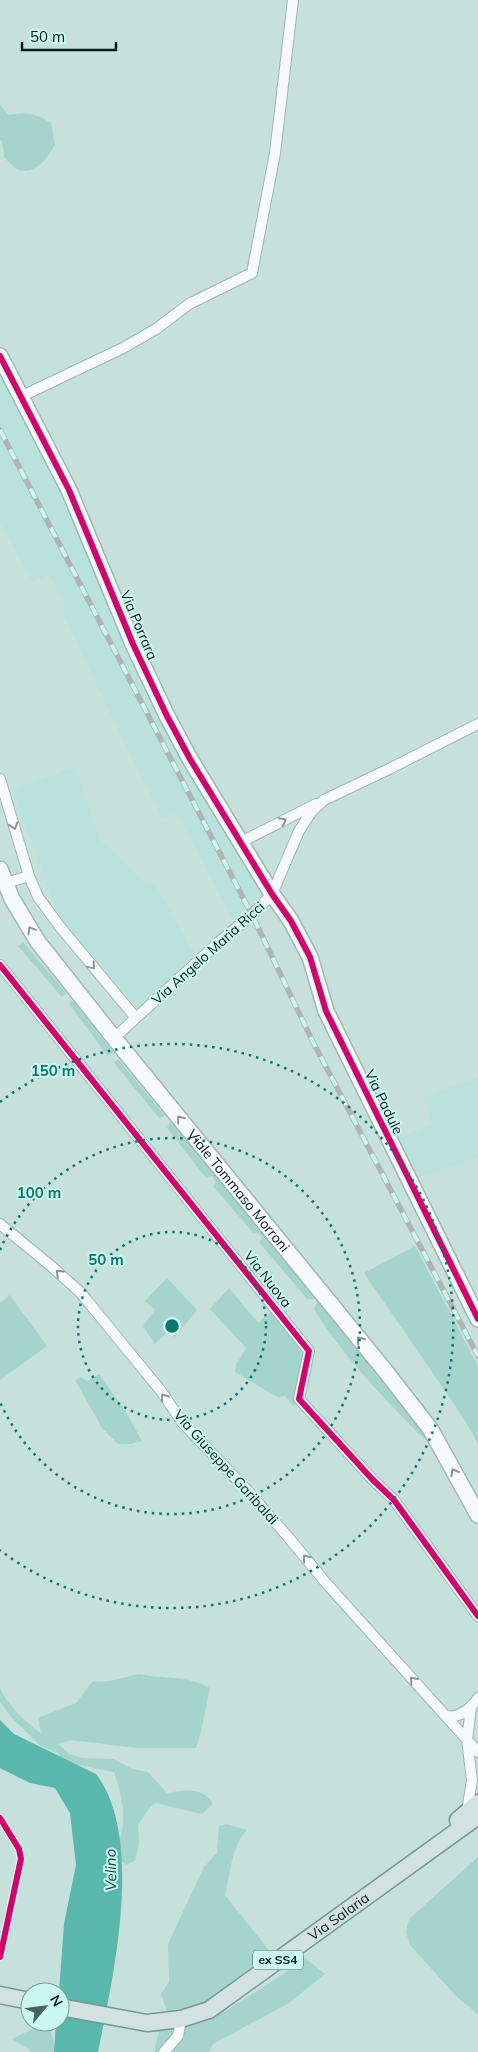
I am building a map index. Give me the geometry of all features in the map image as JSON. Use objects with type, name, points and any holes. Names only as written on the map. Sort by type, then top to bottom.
[{"type":"main road","name":"Via Salaria","points":[[70,2010],[120,2020],[147,2023],[181,2019],[208,2010],[421,1857],[442,1844],[474,1810]]},
{"type":"main road","points":[[0,1995],[20,1999]]},
{"type":"street","points":[[22,396],[122,348],[156,329],[188,304],[252,273],[275,153],[293,0]]},
{"type":"street","name":"Via Porrara","points":[[0,356],[22,396],[79,512],[136,651],[166,716],[272,894]]},
{"type":"street","name":"Via Angelo Maria Ricci","points":[[114,1038],[219,942],[252,915],[272,894],[299,831],[312,811],[324,800],[478,724]]},
{"type":"street","points":[[0,780],[29,876],[38,897],[61,928],[136,1018]]},
{"type":"street","points":[[241,842],[324,800]]},
{"type":"street","points":[[3,876],[29,876]]},
{"type":"street","name":"Viale Tommaso Morroni","points":[[3,876],[12,899],[38,942],[431,1430],[478,1515]]},
{"type":"street","name":"Via Padule","points":[[272,894],[289,918],[310,957],[326,1012],[478,1319]]},
{"type":"street","name":"Via Nuova","points":[[0,966],[309,1351],[300,1399],[372,1480],[394,1500],[478,1616]]},
{"type":"street","name":"Via Giuseppe Garibaldi","points":[[0,1224],[80,1292],[161,1391],[182,1422],[245,1488],[326,1583],[478,1752]]},
{"type":"street","points":[[446,1716],[456,1716],[471,1708],[478,1698]]},
{"type":"street","points":[[471,1708],[467,1740],[474,1810]]},
{"type":"street","points":[[164,2052],[178,2036],[181,2019]]},
{"type":"shaded area","points":[[0,369],[67,498],[125,649],[211,813],[225,828],[260,889],[233,920],[177,813],[163,819],[62,611],[66,606],[49,574],[33,582],[0,523]]},
{"type":"shaded area","points":[[75,767],[99,839],[148,885],[154,882],[198,961],[142,1012],[60,919],[12,790]]},
{"type":"shaded area","points":[[478,1078],[478,1157],[417,1178],[398,1138],[433,1124],[423,1097]]},
{"type":"green space","points":[[0,105],[9,115],[31,114],[51,123],[55,145],[45,160],[31,170],[19,170],[4,157],[2,141],[0,140]]},
{"type":"green space","points":[[23,942],[66,993],[62,997],[18,946]]},
{"type":"green space","points":[[72,1000],[113,1052],[108,1056],[69,1004]]},
{"type":"green space","points":[[118,1059],[165,1116],[159,1118],[114,1063]]},
{"type":"green space","points":[[170,1122],[174,1124],[428,1437],[424,1439],[351,1361],[314,1309],[317,1302],[315,1299],[307,1299],[259,1242],[263,1238],[257,1232],[254,1234],[213,1186],[216,1182],[212,1176],[206,1178],[167,1128]]},
{"type":"green space","points":[[415,1246],[478,1366],[478,1444],[463,1417],[364,1273]]},
{"type":"green space","points":[[167,1278],[197,1310],[175,1337],[169,1331],[155,1344],[143,1326],[155,1310],[145,1301]]},
{"type":"green space","points":[[229,1288],[258,1323],[272,1311],[309,1351],[299,1399],[294,1407],[285,1395],[279,1398],[235,1372],[236,1365],[246,1348],[210,1309]]},
{"type":"green space","points":[[10,1295],[47,1346],[0,1380],[0,1303]]},
{"type":"green space","points":[[99,1374],[126,1412],[142,1441],[131,1444],[118,1444],[102,1428],[75,1380],[81,1377],[87,1382]]},
{"type":"green space","points":[[139,1674],[183,1679],[210,1688],[196,1748],[136,1748],[72,1740],[58,1744],[70,1754],[82,1758],[113,1759],[133,1769],[148,1772],[167,1793],[186,1790],[198,1792],[209,1798],[213,1804],[202,1814],[155,1803],[150,1807],[138,1825],[139,1844],[135,1861],[126,1865],[113,1854],[120,1840],[123,1823],[123,1808],[114,1772],[63,1762],[58,1753],[41,1746],[11,1717],[0,1702],[0,1688],[18,1713],[41,1733],[38,1718],[76,1703],[92,1682],[110,1681]]},
{"type":"green space","points":[[226,1824],[247,1830],[242,1836],[235,1852],[225,1895],[271,1953],[212,1999],[224,2012],[305,1958],[325,1974],[289,2003],[213,2044],[209,2052],[154,2052],[159,2031],[167,2011],[161,1994],[169,1982],[168,1944],[204,1867],[217,1853],[219,1826]]},
{"type":"green space","points":[[478,1857],[478,2014],[457,1997],[410,1945],[406,1932],[409,1919]]},
{"type":"green space","points":[[26,2032],[51,2032],[56,2052],[30,2052],[30,2050],[12,2039]]},
{"type":"water","name":"Velino","points":[[0,1720],[14,1734],[96,1774],[111,1801],[119,1834],[122,1871],[121,1909],[111,1986],[98,2052],[54,2052],[55,2032],[70,2032],[70,1982],[60,1982],[64,1924],[76,1865],[70,1813],[55,1788],[30,1783],[0,1768]]},
{"type":"railway","points":[[0,430],[252,915],[314,1044],[478,1356]]},
{"type":"cycle path","points":[[0,356],[69,490],[133,644],[167,716],[190,759],[272,894],[291,921],[310,957],[326,1011],[478,1319]]},
{"type":"cycle path","points":[[0,965],[309,1351],[299,1399],[372,1479],[394,1500],[478,1616]]},
{"type":"cycle path","points":[[0,1818],[19,1849],[21,1859],[0,1957]]}]
